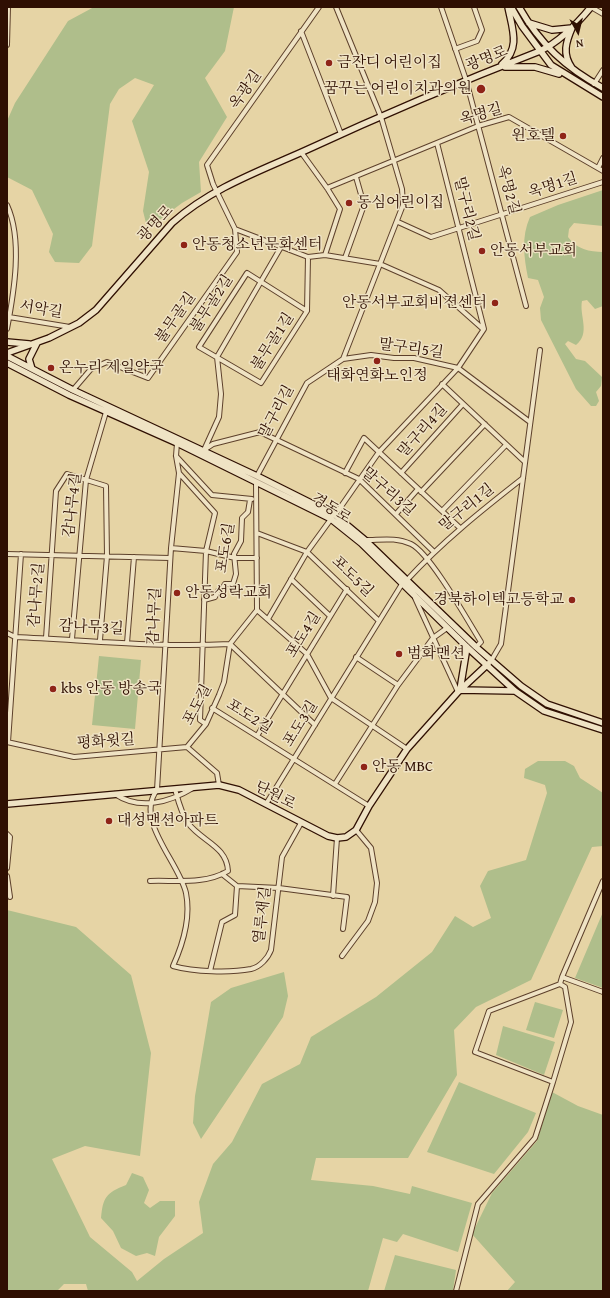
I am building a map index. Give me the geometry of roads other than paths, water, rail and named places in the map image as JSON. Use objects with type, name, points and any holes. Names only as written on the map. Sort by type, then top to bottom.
[{"type":"street","points":[[7,45],[8,7]]},
{"type":"street","name":"옥광길","points":[[216,191],[207,166],[319,7]]},
{"type":"street","points":[[336,7],[381,117],[402,189],[403,205],[398,222],[343,359]]},
{"type":"street","name":"옥명2길","points":[[441,7],[466,80],[526,306]]},
{"type":"street","points":[[456,49],[477,41],[482,30],[474,7]]},
{"type":"street","points":[[499,67],[509,58],[514,42],[508,7]]},
{"type":"street","points":[[511,7],[522,26],[551,65],[566,76],[603,97]]},
{"type":"street","points":[[519,7],[528,22],[549,47],[576,73],[603,88]]},
{"type":"street","name":"광명로","points":[[7,353],[36,344],[70,327],[96,310],[172,223],[186,210],[216,191],[341,134],[466,80],[549,47],[572,28],[591,7],[603,14]]},
{"type":"street","points":[[528,22],[552,30],[572,28],[565,54],[576,73]]},
{"type":"street","points":[[301,32],[341,134]]},
{"type":"street","points":[[499,67],[535,67],[566,76]]},
{"type":"street","points":[[594,84],[603,70]]},
{"type":"street","name":"옥명길","points":[[327,188],[478,126],[509,117],[603,171]]},
{"type":"street","name":"말구리2길","points":[[437,143],[484,329]]},
{"type":"street","points":[[301,152],[327,188],[340,210],[325,255]]},
{"type":"street","points":[[598,168],[603,158]]},
{"type":"street","points":[[344,258],[364,205],[356,176]]},
{"type":"street","name":"옥명1길","points":[[398,222],[432,237],[603,182]]},
{"type":"street","name":"불무골길","points":[[73,390],[91,369],[107,362],[148,378],[236,252],[235,229],[216,191]]},
{"type":"street","name":"서악길","points":[[7,205],[13,219],[15,238],[13,287],[7,329]]},
{"type":"street","points":[[235,229],[308,257],[325,255],[380,264],[439,290],[484,329],[458,368],[379,452],[358,479],[333,517],[307,552],[268,619]]},
{"type":"street","points":[[203,453],[219,417],[221,394],[217,357],[281,247]]},
{"type":"street","name":"불무골1길","points":[[217,357],[261,383],[307,311],[308,257]]},
{"type":"street","name":"불무골2길","points":[[217,357],[199,348],[246,273],[262,282]]},
{"type":"street","name":"불무골1길","points":[[262,282],[307,311]]},
{"type":"street","name":"서악길","points":[[9,317],[70,327]]},
{"type":"street","points":[[7,342],[36,344],[30,359],[32,369]]},
{"type":"street","points":[[334,896],[337,838],[346,837],[356,830],[369,806],[407,749],[459,691],[489,663],[501,644],[540,350]]},
{"type":"street","name":"말구리5길","points":[[343,359],[371,355],[394,358],[414,358],[458,368],[530,422]]},
{"type":"street","name":"경동로","points":[[7,356],[73,390],[333,517],[366,540],[476,647],[515,691],[544,711],[603,730]]},
{"type":"street","name":"말구리길","points":[[257,479],[307,383],[343,359]]},
{"type":"street","name":"경동로","points":[[7,363],[106,412],[203,453]]},
{"type":"street","points":[[442,384],[525,462]]},
{"type":"street","name":"말구리4길","points":[[401,473],[463,404]]},
{"type":"street","name":"감나무4길","points":[[79,556],[86,480],[106,412]]},
{"type":"street","points":[[396,514],[484,424]]},
{"type":"street","name":"말구리3길","points":[[203,453],[213,444],[260,432],[358,479],[434,552]]},
{"type":"street","name":"말구리4길","points":[[346,473],[364,438],[460,528]]},
{"type":"street","name":"감나무길","points":[[152,803],[152,797],[157,790],[170,558],[179,473],[176,456],[177,443]]},
{"type":"street","points":[[442,511],[506,445]]},
{"type":"street","points":[[176,456],[212,495],[250,500],[256,499]]},
{"type":"street","points":[[179,473],[215,513],[206,552],[202,645],[200,720],[206,724]]},
{"type":"street","points":[[53,555],[56,491],[67,474],[106,486],[107,556],[100,640]]},
{"type":"street","name":"말구리1길","points":[[407,580],[427,558],[460,528],[523,478]]},
{"type":"street","points":[[257,479],[257,610],[307,654],[331,698],[407,749]]},
{"type":"street","name":"포도6길","points":[[204,600],[215,598],[218,591],[222,589],[225,584],[233,584],[233,577],[236,574],[234,554],[241,541],[242,518],[248,512],[250,500]]},
{"type":"street","name":"경동로","points":[[333,517],[467,647],[547,704],[603,723]]},
{"type":"street","name":"포도5길","points":[[257,533],[307,552],[379,621]]},
{"type":"street","points":[[366,540],[396,539],[412,545],[427,558],[482,642],[476,647]]},
{"type":"street","points":[[171,548],[206,552],[235,558],[257,558]]},
{"type":"street","name":"감나무2길","points":[[7,554],[170,558]]},
{"type":"street","name":"감나무2길","points":[[15,637],[20,554]]},
{"type":"street","name":"감나무2길","points":[[46,638],[53,555]]},
{"type":"street","points":[[72,639],[79,556]]},
{"type":"street","points":[[127,643],[134,557]]},
{"type":"street","points":[[291,580],[330,616]]},
{"type":"street","name":"포도3길","points":[[266,804],[402,584]]},
{"type":"street","name":"포도4길","points":[[257,736],[347,589]]},
{"type":"street","points":[[414,596],[459,691]]},
{"type":"street","name":"포도길","points":[[159,750],[187,746],[206,724],[224,682],[230,644],[257,610]]},
{"type":"street","points":[[335,784],[398,685],[433,638],[447,628]]},
{"type":"street","name":"감나무3길","points":[[7,633],[15,637],[100,640],[127,643],[202,645],[230,644]]},
{"type":"street","points":[[8,742],[15,637]]},
{"type":"street","points":[[230,644],[315,725]]},
{"type":"street","points":[[459,691],[467,647]]},
{"type":"street","points":[[356,657],[398,685]]},
{"type":"street","points":[[459,691],[515,691]]},
{"type":"street","name":"포도2길","points":[[212,708],[369,806]]},
{"type":"street","name":"평화윗길","points":[[8,742],[74,757],[159,750]]},
{"type":"street","points":[[187,746],[217,773],[219,785]]},
{"type":"street","name":"단원로","points":[[7,804],[219,785],[239,790],[301,823],[328,836],[337,838]]},
{"type":"street","points":[[115,794],[128,801],[152,803],[177,798],[196,787]]},
{"type":"street","points":[[150,881],[197,881],[212,879],[228,871],[224,856],[217,847],[211,845],[189,824],[183,814],[175,789]]},
{"type":"street","points":[[152,803],[152,826],[182,880]]},
{"type":"street","name":"열루재길","points":[[182,880],[188,903],[186,924],[183,945],[173,966],[190,971],[252,968],[268,958],[271,950],[282,857],[301,823]]},
{"type":"street","points":[[342,956],[368,921],[376,902],[377,883],[371,848],[356,830]]},
{"type":"street","points":[[7,834],[10,838],[7,868]]},
{"type":"street","points":[[222,874],[237,886],[279,888],[347,898],[342,929]]},
{"type":"street","points":[[7,876],[10,897]]},
{"type":"street","points":[[560,984],[603,881]]},
{"type":"street","points":[[210,971],[222,922],[235,915],[237,886]]},
{"type":"street","points":[[562,977],[603,992]]},
{"type":"street","points":[[553,1082],[475,1052],[489,1012],[560,984]]},
{"type":"street","points":[[456,1291],[478,1204],[536,1138],[571,1022],[565,987],[560,984]]},
{"type":"place","name":"금잔디 어린이집","points":[[329,63]]},
{"type":"place","name":"꿈꾸는 어린이치과의원","points":[[481,89]]},
{"type":"place","name":"윈호텔","points":[[563,136]]},
{"type":"place","name":"동심어린이집","points":[[349,203]]},
{"type":"place","name":"안동청소년문화센터","points":[[184,245]]},
{"type":"place","name":"안동서부교회","points":[[482,251]]},
{"type":"place","name":"안동서부교회비젼센터","points":[[495,303]]},
{"type":"place","name":"태화연화노인정","points":[[377,361]]},
{"type":"place","name":"온누리 제일약국","points":[[51,368]]},
{"type":"place","name":"안동성락교회","points":[[177,593]]},
{"type":"place","name":"경북하이텍고등학교","points":[[572,600]]},
{"type":"place","name":"범화맨션","points":[[399,654]]},
{"type":"place","name":"kbs 안동 방송국","points":[[53,689]]},
{"type":"place","name":"안동 MBC","points":[[364,767]]},
{"type":"place","name":"대성맨션아파트","points":[[109,821]]}]
